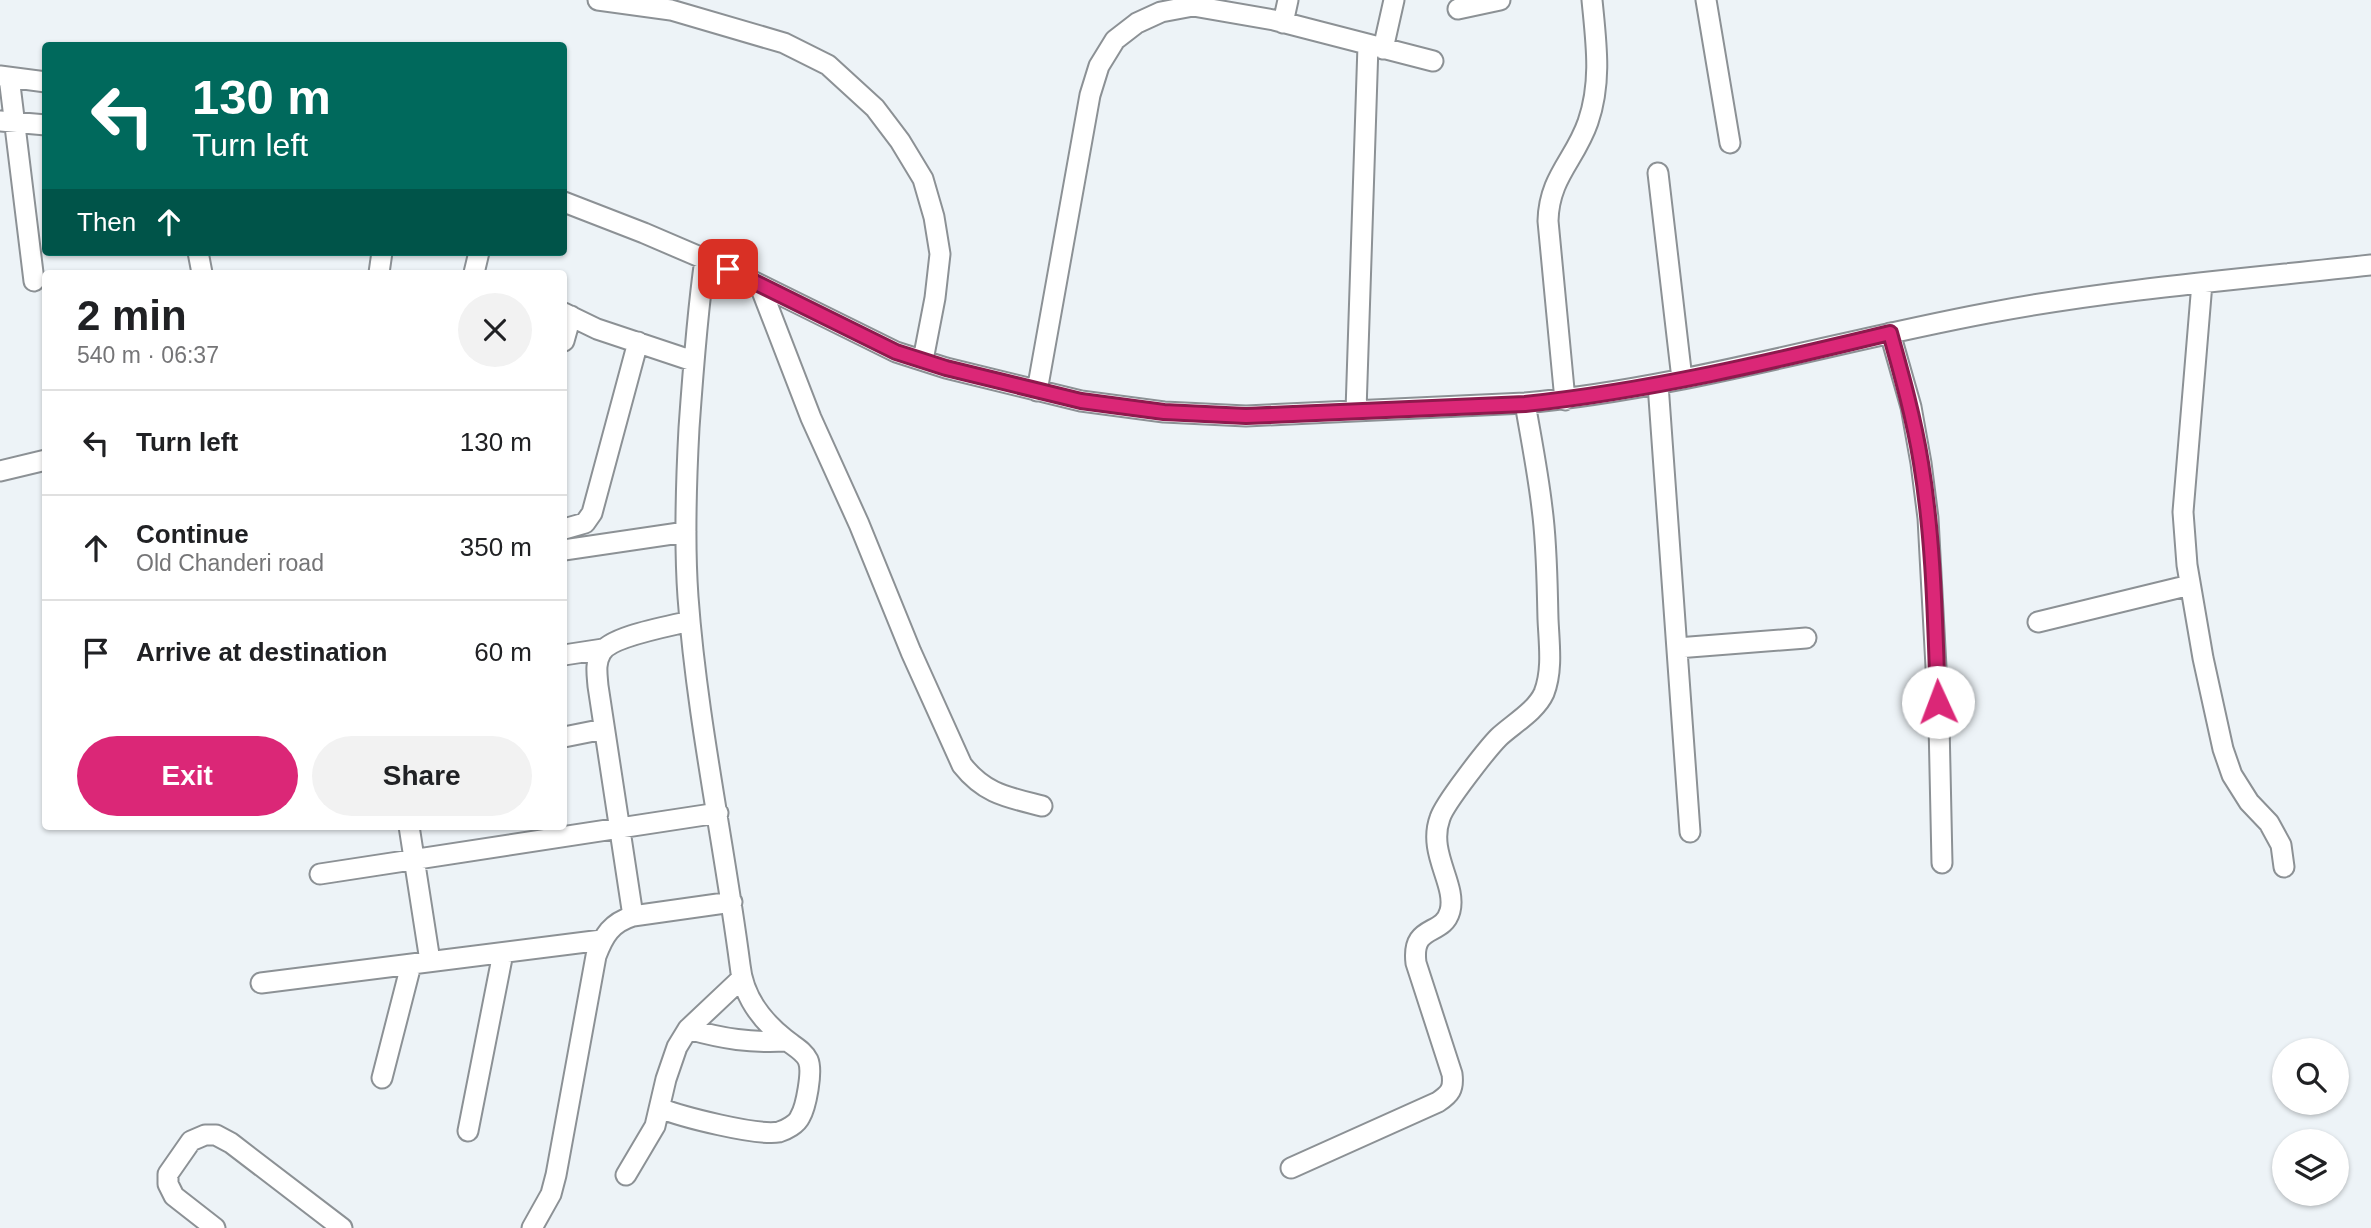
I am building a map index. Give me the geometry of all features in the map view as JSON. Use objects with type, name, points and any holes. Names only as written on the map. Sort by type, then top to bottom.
[{"type":"street","points":[[598,0],[671,10],[784,43],[828,65],[874,108],[900,141],[922,179],[934,217],[940,254],[935,298],[909,356]]},
{"type":"street","points":[[1283,23],[1288,0]]},
{"type":"street","points":[[1356,411],[1375,47],[1394,0]]},
{"type":"street","points":[[1458,9],[1500,0]]},
{"type":"street","points":[[1565,400],[1548,202],[1553,186],[1587,125],[1595,99],[1599,71],[1592,0]]},
{"type":"street","points":[[1706,0],[1730,143]]},
{"type":"street","points":[[1037,391],[1090,95],[1099,66],[1115,40],[1137,23],[1179,5],[1283,23],[1433,61]]},
{"type":"street","points":[[34,281],[7,122],[4,77],[42,82]]},
{"type":"street","points":[[7,122],[42,125]]},
{"type":"street","points":[[1658,173],[1682,379]]},
{"type":"street","points":[[567,203],[705,259],[909,356],[1081,401],[1164,412],[1246,416],[1565,400],[1658,384],[1987,313],[2097,294],[2371,265]]},
{"type":"street","points":[[660,1108],[680,1116],[763,1132],[780,1132],[800,1118],[810,1075],[808,1060],[762,1018],[741,979],[732,902],[697,680],[690,621],[686,489],[695,328],[705,259]]},
{"type":"street","points":[[2202,283],[2183,538],[2203,658],[2222,749],[2232,775],[2249,802],[2269,823],[2281,845],[2284,867]]},
{"type":"street","points":[[760,286],[811,418],[962,765],[972,778],[986,789],[1004,797],[1042,806]]},
{"type":"street","points":[[567,315],[597,329],[693,361]]},
{"type":"street","points":[[1890,333],[1911,407],[1928,517],[1937,686],[1942,863]]},
{"type":"street","points":[[567,528],[585,523],[593,513],[638,342]]},
{"type":"street","points":[[1658,384],[1690,832]]},
{"type":"street","points":[[1291,1168],[1438,1102],[1449,1095],[1454,1086],[1414,950],[1418,940],[1436,927],[1450,910],[1449,894],[1435,835],[1440,815],[1497,739],[1543,696],[1550,675],[1544,530],[1525,404]]},
{"type":"street","points":[[0,471],[42,461]]},
{"type":"street","points":[[567,551],[686,532]]},
{"type":"street","points":[[2038,622],[2190,585]]},
{"type":"street","points":[[567,655],[603,649],[615,641],[690,621]]},
{"type":"street","points":[[1677,648],[1806,638]]},
{"type":"street","points":[[603,649],[597,663],[604,729],[633,916]]},
{"type":"street","points":[[567,736],[604,729]]},
{"type":"street","points":[[320,874],[718,813]]},
{"type":"street","points":[[382,1078],[420,963],[414,859],[410,830]]},
{"type":"street","points":[[532,1228],[551,1194],[556,1175],[596,956],[602,940],[620,920],[633,916],[732,902]]},
{"type":"street","points":[[261,983],[602,940]]},
{"type":"street","points":[[468,1131],[503,953]]},
{"type":"street","points":[[626,1175],[655,1126],[677,1046],[688,1029],[741,979]]},
{"type":"street","points":[[688,1029],[726,1040],[755,1043],[787,1041]]},
{"type":"street","points":[[215,1228],[174,1196],[167,1184],[168,1174],[191,1141],[205,1135],[216,1135],[231,1143],[342,1228]]},
{"type":"route","points":[[728,269],[896,352],[946,368],[1081,401],[1164,412],[1246,416],[1565,400],[1782,359],[1890,333],[1911,407],[1921,463],[1928,517],[1938,702]]}]
